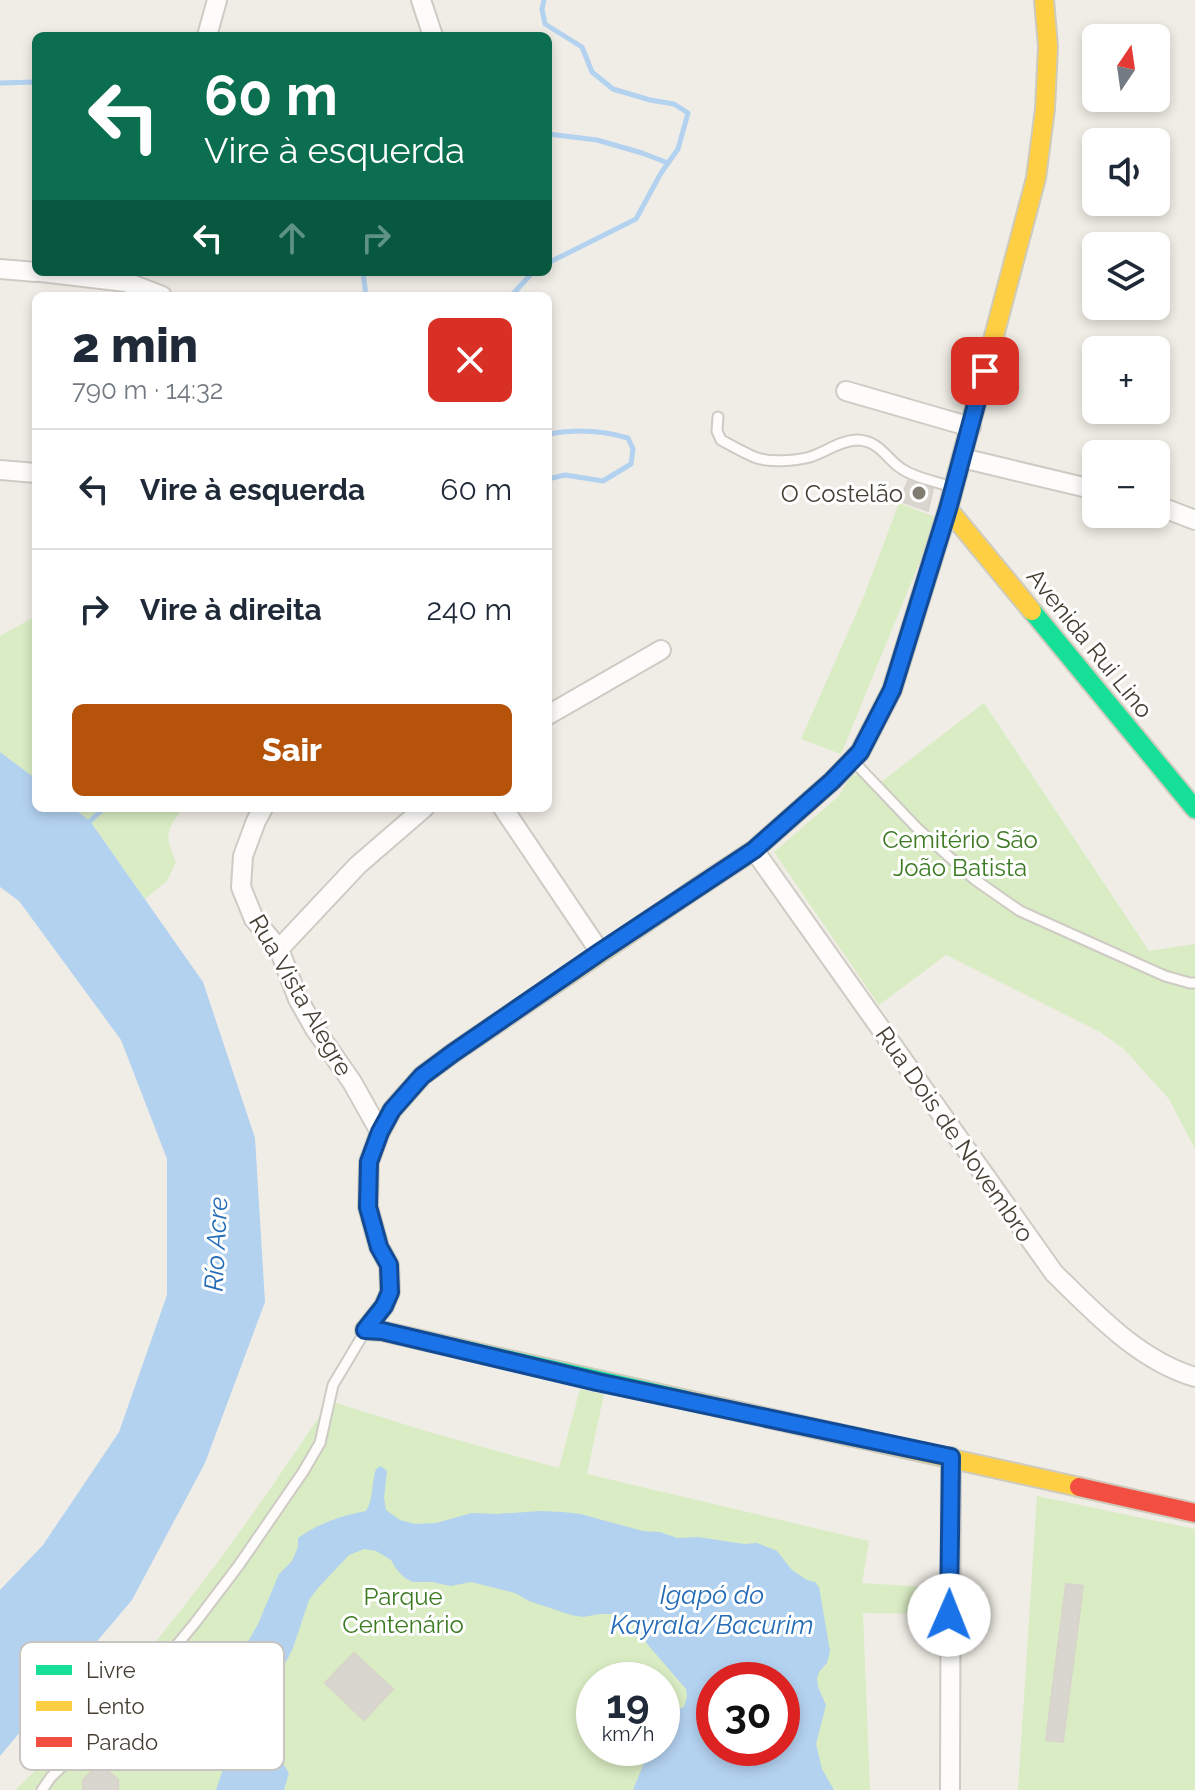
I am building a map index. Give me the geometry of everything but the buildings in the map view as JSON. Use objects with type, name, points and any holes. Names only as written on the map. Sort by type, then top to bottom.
[{"type":"main road","points":[[365,1330],[384,1306],[390,1292],[389,1265],[379,1247],[368,1207],[369,1162],[392,1110],[422,1076],[754,850],[860,752],[892,690],[954,488],[1036,178],[1045,109],[1048,46],[1044,0]]},
{"type":"main road","name":"Avenida Rui Lino","points":[[948,509],[1195,809]]},
{"type":"main road","points":[[365,1330],[382,1331],[597,1382],[951,1457],[1195,1513]]},
{"type":"street","points":[[208,32],[217,0]]},
{"type":"street","points":[[421,0],[432,32]]},
{"type":"street","points":[[0,269],[32,272]]},
{"type":"street","points":[[127,277],[155,292]]},
{"type":"street","points":[[846,391],[971,427]]},
{"type":"street","points":[[962,458],[1082,487]]},
{"type":"street","points":[[0,470],[32,473]]},
{"type":"street","points":[[1170,510],[1195,520]]},
{"type":"street","points":[[552,713],[661,650]]},
{"type":"street","name":"Rua Vista Alegre","points":[[261,812],[243,856],[241,887],[254,919],[279,949],[298,999],[315,1029],[352,1082],[380,1132]]},
{"type":"street","points":[[279,949],[358,865],[419,812]]},
{"type":"street","points":[[506,812],[600,952]]},
{"type":"street","name":"Rua Dois de Novembro","points":[[754,850],[1054,1273],[1097,1315],[1143,1353],[1195,1377]]},
{"type":"street","points":[[950,1790],[951,1457]]},
{"type":"lane","points":[[718,417],[717,431],[721,440],[758,459],[809,457],[840,443],[856,440],[883,450],[899,468],[907,472],[954,488]]},
{"type":"lane","points":[[852,760],[918,829],[974,879],[1020,911],[1165,976],[1195,983]]},
{"type":"lane","points":[[179,1642],[239,1565],[303,1472],[320,1443],[333,1385],[365,1330]]},
{"type":"lane","points":[[42,1790],[58,1770]]},
{"type":"green space","points":[[899,503],[935,517],[929,539],[841,754],[801,739],[864,596]]},
{"type":"green space","points":[[32,618],[32,776],[0,752],[0,636]]},
{"type":"green space","name":"Cemitério São João Batista","points":[[984,703],[1149,951],[1195,944],[1195,1149],[1169,1099],[1124,1049],[1100,1032],[946,955],[879,1005],[774,852],[839,796],[851,775],[859,775],[873,788]]},
{"type":"green space","points":[[79,812],[181,812],[170,828],[170,846],[176,862],[167,881],[145,899],[90,821]]},
{"type":"green space","name":"Parque Centenário","points":[[580,1389],[604,1394],[587,1474],[869,1541],[862,1583],[940,1588],[940,1614],[863,1613],[870,1790],[15,1790],[36,1770],[284,1770],[284,1642],[155,1642],[239,1533],[330,1401],[559,1468]]},
{"type":"green space","points":[[1037,1496],[1195,1529],[1195,1790],[1018,1790]]},
{"type":"water","name":"Río Acre","points":[[0,752],[32,776],[32,812],[78,812],[90,821],[203,982],[255,1138],[265,1302],[205,1463],[132,1600],[96,1642],[20,1642],[20,1732],[0,1756],[0,1590],[43,1545],[119,1432],[167,1295],[167,1159],[121,1040],[19,901],[0,887]]},
{"type":"water","name":"Igapó do Kayrala/Bacurim","points":[[381,1466],[387,1471],[386,1510],[400,1520],[415,1524],[436,1523],[472,1513],[563,1512],[677,1538],[757,1543],[777,1551],[792,1570],[819,1587],[830,1651],[817,1679],[826,1705],[816,1744],[822,1769],[834,1790],[633,1790],[643,1766],[680,1766],[680,1708],[684,1707],[687,1696],[680,1682],[680,1662],[663,1662],[629,1618],[613,1614],[571,1615],[515,1593],[471,1582],[451,1586],[413,1582],[397,1570],[391,1560],[376,1551],[364,1549],[349,1555],[317,1589],[309,1600],[293,1648],[284,1664],[284,1642],[248,1642],[279,1574],[292,1561],[298,1538],[330,1521],[366,1511],[376,1469]]},
{"type":"water","name":"Igapó do Kayrala/Bacurim","points":[[284,1765],[289,1773],[284,1790],[216,1790],[223,1770],[284,1770]]},
{"type":"waterway","points":[[544,0],[545,24],[582,47],[592,72],[613,89],[674,104],[688,113],[678,149],[636,219],[552,261]]},
{"type":"waterway","points":[[0,83],[32,82]]},
{"type":"waterway","points":[[552,134],[597,140],[668,163]]},
{"type":"waterway","points":[[364,276],[366,292]]},
{"type":"waterway","points":[[515,292],[529,276]]},
{"type":"waterway","points":[[552,434],[608,433],[628,438],[633,449],[631,464],[603,481],[565,475],[552,478]]},
{"type":"waterway","points":[[87,824],[100,812]]},
{"type":"traffic: fast","points":[[1032,611],[1195,809]]},
{"type":"traffic: fast","points":[[365,1330],[382,1331],[687,1400]]},
{"type":"traffic: slow","points":[[1032,611],[948,509],[1036,178],[1045,109],[1048,46],[1044,0]]},
{"type":"traffic: slow","points":[[365,1330],[384,1306],[390,1292],[389,1265],[379,1247],[368,1207],[369,1162],[392,1110],[422,1076],[453,1053],[695,889]]},
{"type":"traffic: slow","points":[[687,1400],[1079,1487]]},
{"type":"traffic: jam","points":[[695,889],[754,850],[860,752],[892,690],[948,509]]},
{"type":"traffic: jam","points":[[1079,1487],[1195,1513]]},
{"type":"place","name":"O Costelão","points":[[919,493]]},
{"type":"route","points":[[949,1615],[951,1457],[597,1382],[382,1331],[365,1330],[384,1306],[391,1280],[389,1265],[379,1247],[368,1207],[369,1162],[392,1110],[422,1076],[754,850],[860,752],[892,690],[948,509],[985,371]]}]
